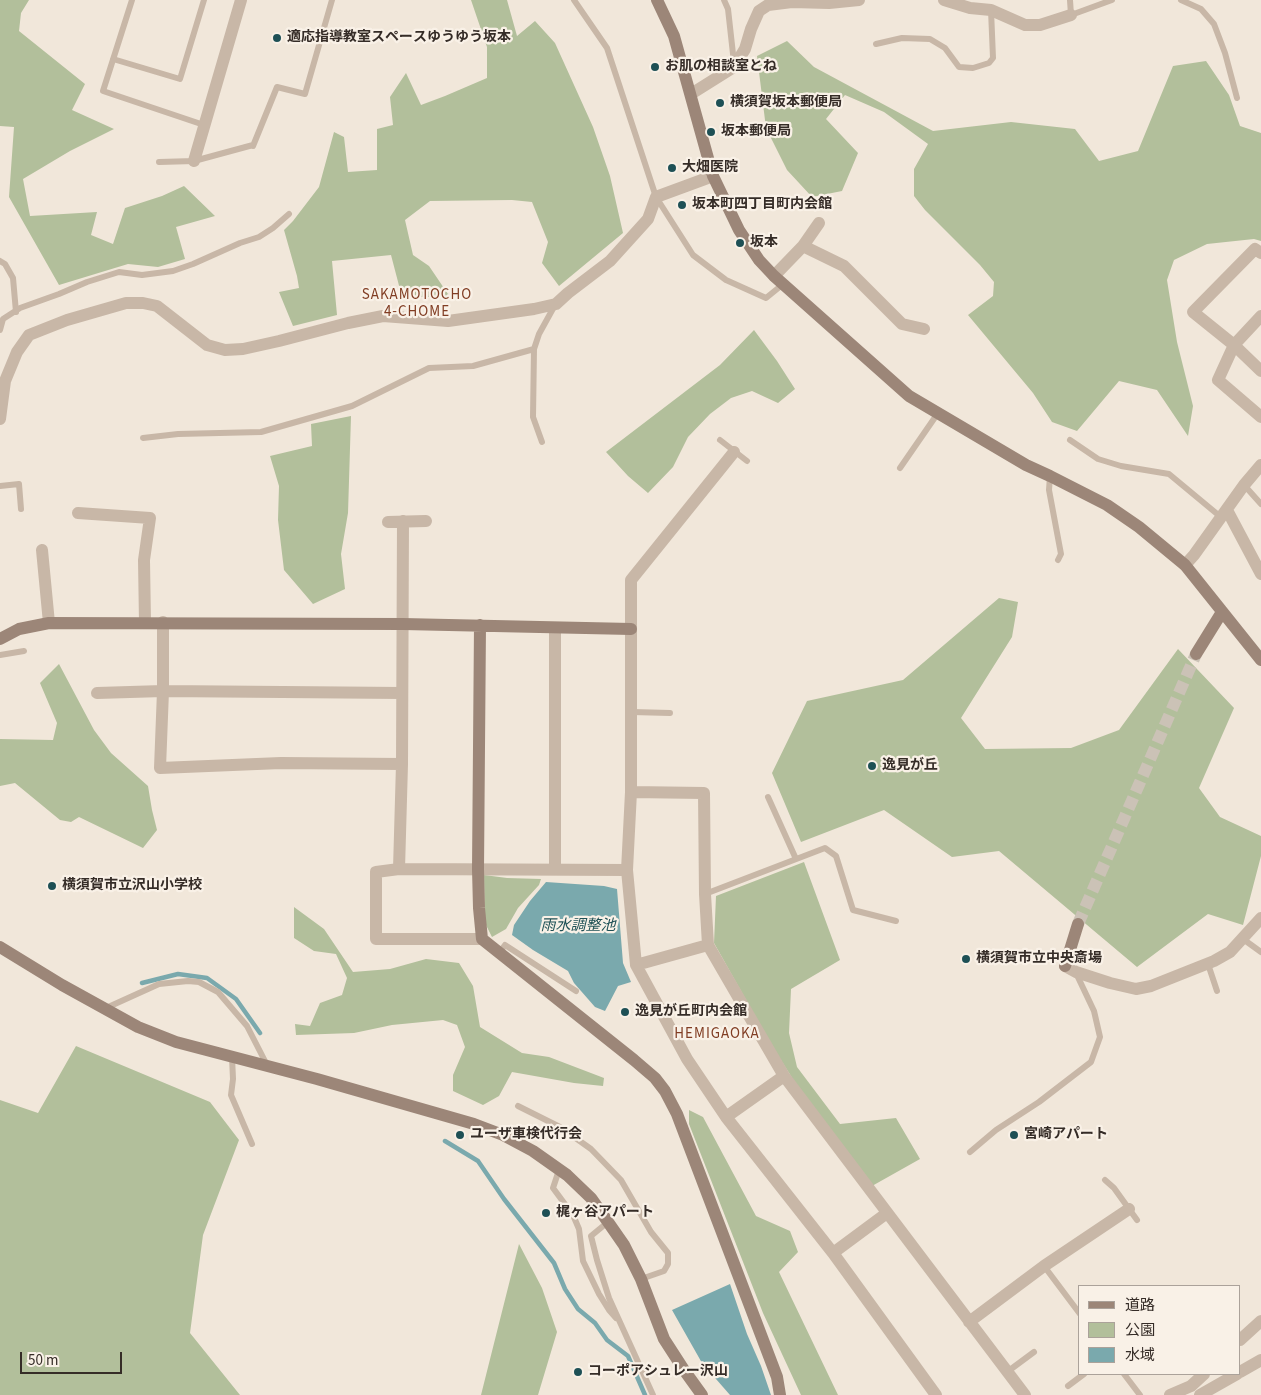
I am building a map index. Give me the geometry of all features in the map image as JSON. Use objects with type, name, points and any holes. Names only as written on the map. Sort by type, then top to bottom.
[{"type":"street","points":[[194,161],[241,0]]},
{"type":"street","points":[[657,0],[674,36],[713,176],[739,230],[759,260],[778,281],[909,396],[1018,461],[1123,515],[1184,565],[1261,660]]},
{"type":"street","points":[[691,94],[734,67],[745,50],[759,11],[768,5],[792,2],[828,3],[859,0]]},
{"type":"street","points":[[944,0],[970,8],[991,10],[1025,24],[1040,25],[1071,15]]},
{"type":"street","points":[[0,419],[5,381],[17,352],[29,334],[66,320],[126,304],[143,302],[157,306],[207,345],[225,350],[279,341],[383,316],[448,321],[508,314],[556,304],[568,292],[610,261],[648,219],[656,197],[713,176]]},
{"type":"street","points":[[778,281],[819,223]]},
{"type":"street","points":[[803,246],[844,266],[902,324],[924,330]]},
{"type":"street","points":[[1261,253],[1255,249],[1193,312],[1261,370]]},
{"type":"street","points":[[1261,316],[1234,346],[1218,380],[1261,417]]},
{"type":"street","points":[[734,452],[630,580],[632,712],[631,792],[627,870],[636,965],[687,1059],[726,1117],[832,1253],[936,1395]]},
{"type":"street","points":[[1184,565],[1194,555],[1244,485],[1261,465]]},
{"type":"street","points":[[78,514],[150,518],[144,560],[145,623]]},
{"type":"street","points":[[1224,514],[1261,574]]},
{"type":"street","points":[[399,869],[402,764],[403,521]]},
{"type":"street","points":[[388,522],[426,521]]},
{"type":"street","points":[[42,550],[49,623]]},
{"type":"street","points":[[1196,654],[1222,612]]},
{"type":"street","points":[[164,622],[160,768],[280,763],[402,764]]},
{"type":"street","points":[[0,639],[19,629],[49,623],[403,624],[631,629]]},
{"type":"street","points":[[480,625],[478,869],[482,939]]},
{"type":"street","points":[[555,628],[555,870]]},
{"type":"street","points":[[97,693],[163,691],[402,693]]},
{"type":"street","points":[[631,792],[704,793],[705,894],[708,945],[784,1076],[1024,1395]]},
{"type":"street","points":[[627,870],[399,869],[376,872],[376,939],[482,939],[655,1078],[665,1091],[677,1114],[774,1368],[780,1395]]},
{"type":"street","points":[[1078,924],[1070,969],[1136,988],[1151,986],[1208,964],[1230,952],[1261,918]]},
{"type":"street","points":[[636,965],[708,945]]},
{"type":"street","points":[[0,947],[138,1027],[176,1042],[317,1079],[474,1124],[503,1135],[533,1151],[567,1175],[591,1198],[624,1245],[641,1279],[664,1339],[702,1395]]},
{"type":"street","points":[[726,1117],[784,1076]]},
{"type":"street","points":[[969,1322],[1044,1266],[1129,1209]]},
{"type":"street","points":[[832,1253],[887,1213]]},
{"type":"street","points":[[1241,1339],[1261,1320]]},
{"type":"street","points":[[1241,1371],[1261,1360]]},
{"type":"street","points":[[1170,1395],[1191,1386],[1203,1375]]},
{"type":"street","points":[[1200,1395],[1235,1375]]},
{"type":"lane","points":[[132,0],[103,92],[204,125]]},
{"type":"lane","points":[[114,59],[180,79],[204,0]]},
{"type":"lane","points":[[159,162],[194,161],[253,144],[253,146],[277,87],[305,94],[332,0]]},
{"type":"lane","points":[[574,0],[607,48],[656,197],[693,255],[726,280],[766,298],[778,281]]},
{"type":"lane","points":[[724,0],[728,9],[734,67]]},
{"type":"lane","points":[[1070,0],[1071,15],[1112,0]]},
{"type":"lane","points":[[1181,0],[1201,9],[1214,24],[1225,53],[1237,98]]},
{"type":"lane","points":[[876,44],[902,38],[930,39],[945,48],[959,67],[973,68],[989,63],[993,58],[991,10]]},
{"type":"lane","points":[[0,330],[3,319],[20,308],[87,282],[119,272],[142,275],[173,271],[259,237],[290,214]]},
{"type":"lane","points":[[0,261],[5,264],[12,278],[16,312]]},
{"type":"lane","points":[[542,442],[533,417],[534,348],[539,334],[556,304]]},
{"type":"lane","points":[[143,438],[178,434],[261,432],[352,406],[429,368],[473,366],[534,348]]},
{"type":"lane","points":[[900,468],[938,413]]},
{"type":"lane","points":[[720,440],[747,461]]},
{"type":"lane","points":[[1070,440],[1098,459],[1121,466],[1169,474],[1224,514]]},
{"type":"lane","points":[[1050,476],[1049,490],[1061,554],[1058,560]]},
{"type":"lane","points":[[0,486],[19,484],[21,509]]},
{"type":"lane","points":[[1244,485],[1261,504]]},
{"type":"lane","points":[[0,655],[24,651]]},
{"type":"lane","points":[[632,712],[670,712]]},
{"type":"lane","points":[[768,797],[796,859]]},
{"type":"lane","points":[[705,894],[825,848],[836,856],[853,910],[896,921]]},
{"type":"lane","points":[[1243,938],[1261,952]]},
{"type":"lane","points":[[499,953],[504,945],[576,991]]},
{"type":"lane","points":[[1208,964],[1217,991]]},
{"type":"lane","points":[[970,1152],[996,1130],[1039,1102],[1091,1062],[1100,1037],[1094,1011],[1070,969]]},
{"type":"lane","points":[[105,1009],[159,984],[188,981],[199,982],[218,992],[247,1026],[268,1067]]},
{"type":"lane","points":[[232,1057],[233,1079],[231,1095],[252,1144]]},
{"type":"lane","points":[[518,1106],[560,1126],[591,1148],[621,1180],[651,1232],[668,1253],[668,1264],[664,1271],[641,1279]]},
{"type":"lane","points":[[559,1170],[553,1188],[573,1215],[579,1229],[583,1261],[609,1310],[620,1322]]},
{"type":"lane","points":[[1105,1180],[1114,1188],[1137,1220]]},
{"type":"lane","points":[[608,1222],[591,1236],[609,1298],[653,1395]]},
{"type":"lane","points":[[1044,1266],[1078,1311]]},
{"type":"lane","points":[[1007,1372],[1034,1352]]},
{"type":"lane","points":[[1068,1386],[1083,1375]]},
{"type":"lane","points":[[1125,1375],[1140,1395]]},
{"type":"green space","points":[[0,0],[29,0],[21,13],[19,31],[85,84],[72,110],[114,129],[70,151],[23,179],[30,216],[97,212],[91,235],[113,244],[125,208],[162,196],[184,186],[215,216],[176,227],[185,259],[158,267],[128,264],[59,285],[9,197],[14,127],[0,126]]},
{"type":"green space","points":[[471,0],[507,0],[517,36],[535,21],[555,43],[593,127],[610,176],[623,233],[559,286],[542,263],[548,242],[532,202],[512,200],[430,201],[405,220],[413,255],[429,266],[450,297],[402,297],[391,255],[332,261],[337,315],[293,326],[279,292],[299,288],[284,230],[319,187],[334,132],[344,137],[348,172],[377,170],[377,129],[393,125],[390,97],[406,73],[421,105],[487,78],[487,47]]},
{"type":"green space","points":[[787,41],[814,67],[933,131],[1011,122],[1075,129],[1099,161],[1138,151],[1173,66],[1206,61],[1229,95],[1240,126],[1261,133],[1261,241],[1254,239],[1207,244],[1174,260],[1167,280],[1177,342],[1193,406],[1188,436],[1157,390],[1119,381],[1077,431],[1052,422],[1033,393],[968,315],[993,296],[994,282],[914,196],[914,169],[928,144],[884,112],[845,95],[826,119],[858,153],[842,191],[812,197],[787,170],[766,128],[757,56]]},
{"type":"green space","points":[[754,330],[795,389],[778,403],[752,391],[731,398],[710,414],[688,437],[673,467],[648,493],[628,476],[606,452],[720,365]]},
{"type":"green space","points":[[351,416],[348,513],[341,554],[345,589],[313,604],[284,570],[278,520],[279,486],[270,456],[312,446],[311,424]]},
{"type":"green space","points":[[999,598],[1018,602],[1012,637],[961,718],[985,749],[1071,748],[1119,730],[1178,649],[1234,708],[1199,788],[1220,817],[1261,836],[1261,856],[1243,925],[1208,914],[1137,967],[999,851],[952,857],[884,810],[801,842],[772,773],[807,701],[903,680]]},
{"type":"green space","points":[[59,664],[94,730],[111,753],[148,786],[157,830],[143,848],[79,817],[71,822],[60,820],[15,783],[0,786],[0,739],[53,740],[57,723],[40,683]]},
{"type":"green space","points":[[804,862],[840,960],[791,989],[789,1033],[797,1067],[840,1124],[896,1118],[920,1159],[872,1186],[799,1089],[769,1041],[714,943],[716,896]]},
{"type":"green space","points":[[484,875],[541,879],[539,885],[518,908],[506,929],[492,937],[485,923]]},
{"type":"green space","points":[[294,907],[324,929],[353,972],[390,969],[426,959],[459,963],[473,986],[480,1027],[522,1053],[549,1057],[604,1078],[603,1086],[512,1072],[499,1096],[483,1105],[453,1091],[453,1075],[465,1047],[457,1025],[443,1020],[392,1025],[354,1033],[296,1035],[295,1024],[310,1026],[320,1003],[342,995],[347,978],[336,954],[314,951],[294,938]]},
{"type":"green space","points":[[76,1046],[210,1102],[239,1140],[203,1235],[190,1333],[240,1395],[0,1395],[0,1100],[38,1113]]},
{"type":"green space","points":[[689,1110],[703,1117],[756,1216],[790,1231],[798,1252],[779,1272],[838,1395],[801,1395],[763,1313],[689,1124]]},
{"type":"green space","points":[[519,1244],[542,1288],[557,1332],[538,1395],[481,1395]]},
{"type":"water","name":"雨水調整池","points":[[546,882],[604,886],[617,889],[623,963],[631,982],[618,986],[605,1011],[595,1007],[574,983],[568,971],[512,935],[514,925]]},
{"type":"water","points":[[730,1284],[771,1395],[730,1395],[702,1363],[672,1310]]},
{"type":"waterway","points":[[142,983],[178,974],[207,978],[236,999],[260,1033]]},
{"type":"waterway","points":[[445,1141],[478,1161],[504,1199],[554,1263],[565,1289],[578,1309],[595,1323],[607,1340],[628,1356],[645,1395]]},
{"type":"tunnel","points":[[1078,924],[1196,654]]},
{"type":"place","name":"適応指導教室スペースゆうゆう坂本","points":[[277,38]]},
{"type":"place","name":"お肌の相談室とね","points":[[655,67]]},
{"type":"place","name":"横須賀坂本郵便局","points":[[720,103]]},
{"type":"place","name":"坂本郵便局","points":[[711,132]]},
{"type":"place","name":"大畑医院","points":[[672,168]]},
{"type":"place","name":"坂本町四丁目町内会館","points":[[682,205]]},
{"type":"place","name":"坂本","points":[[740,243]]},
{"type":"place","name":"逸見が丘","points":[[872,766]]},
{"type":"place","name":"横須賀市立沢山小学校","points":[[52,886]]},
{"type":"place","name":"横須賀市立中央斎場","points":[[966,959]]},
{"type":"place","name":"逸見が丘町内会館","points":[[625,1012]]},
{"type":"place","name":"ユーザ車検代行会","points":[[460,1135]]},
{"type":"place","name":"宮崎アパート","points":[[1014,1135]]},
{"type":"place","name":"梶ヶ谷アパート","points":[[546,1213]]},
{"type":"place","name":"コーポアシュレー沢山","points":[[578,1372]]},
{"type":"district","name":"SAKAMOTOCHO 4-CHOME","points":[[417,304]]},
{"type":"district","name":"HEMIGAOKA","points":[[717,1035]]}]
